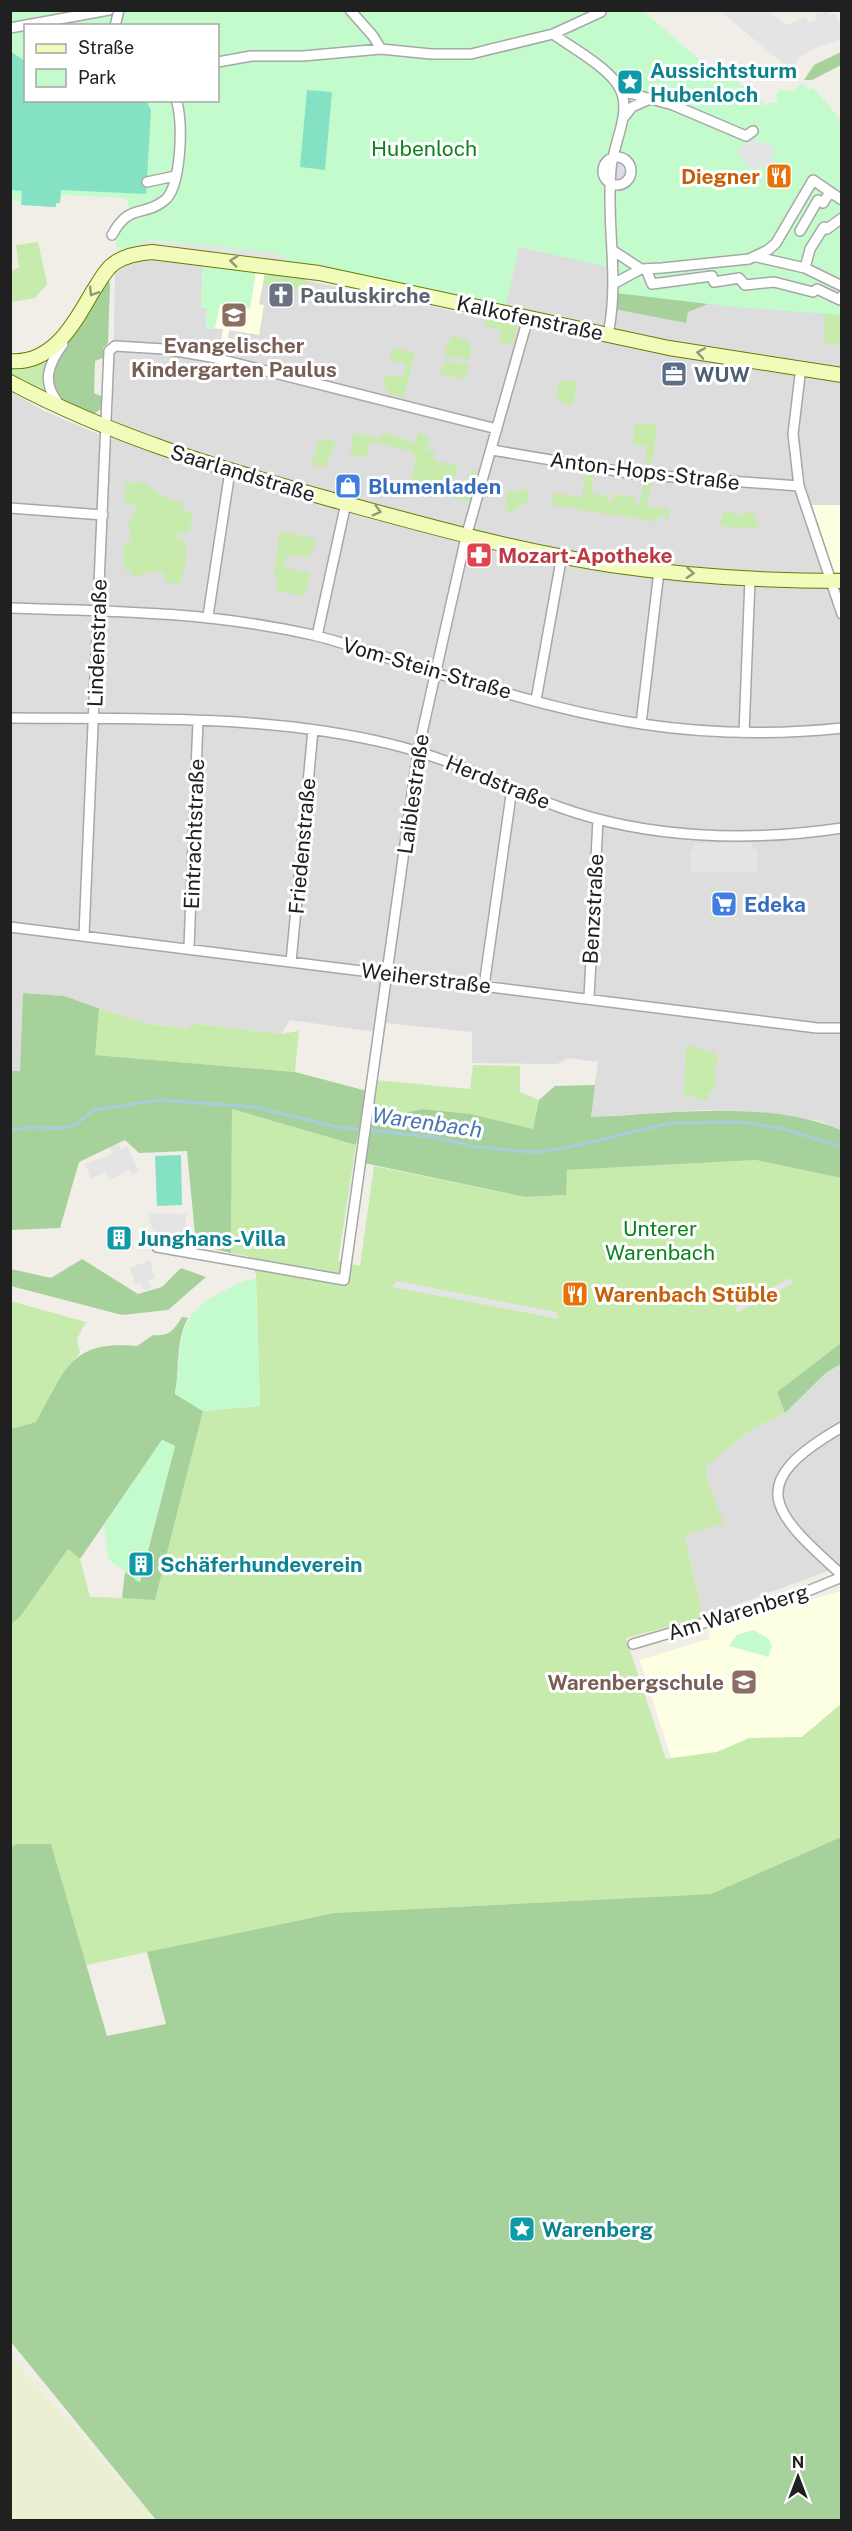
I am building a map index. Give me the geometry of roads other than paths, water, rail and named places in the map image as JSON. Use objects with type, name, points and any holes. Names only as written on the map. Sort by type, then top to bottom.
[{"type":"street","points":[[37,24],[109,10]]},
{"type":"street","points":[[350,10],[374,36],[381,49]]},
{"type":"street","points":[[219,62],[251,56],[303,56],[381,49],[430,54],[471,54],[553,34],[600,14]]},
{"type":"street","points":[[553,34],[596,64],[622,91],[673,105],[746,136],[753,131]]},
{"type":"street","points":[[622,91],[625,116]]},
{"type":"street","points":[[609,329],[613,284],[610,184],[603,173],[609,165],[615,140],[625,116],[632,107],[648,100]]},
{"type":"street","points":[[112,235],[124,216],[167,199],[172,193],[181,151],[179,103]]},
{"type":"street","points":[[609,165],[624,159],[630,166],[631,173],[625,183],[610,184]]},
{"type":"street","points":[[147,182],[175,176]]},
{"type":"street","points":[[613,284],[643,269],[709,265],[757,256],[776,243],[813,180],[842,200]]},
{"type":"street","points":[[800,231],[818,200],[823,203],[830,192]]},
{"type":"street","points":[[805,268],[814,240],[824,227],[827,229],[842,218]]},
{"type":"street","points":[[788,225],[814,240]]},
{"type":"street","points":[[612,250],[643,269],[652,284],[712,276],[714,282],[739,278],[745,285],[774,282],[813,292],[817,289],[840,300],[842,296]]},
{"type":"street","name":"Kalkofenstraße","points":[[65,411],[49,386],[48,368],[103,274],[114,262],[127,256],[152,252],[319,273],[669,348],[842,375]]},
{"type":"street","points":[[757,256],[805,268],[842,286]]},
{"type":"street","name":"Laiblestraße","points":[[157,1247],[344,1280],[418,751],[467,534],[528,318]]},
{"type":"street","name":"Kalkofenstraße","points":[[16,362],[44,355],[74,324]]},
{"type":"street","name":"Lindenstraße","points":[[84,935],[109,351],[116,346],[164,349],[228,361],[497,429]]},
{"type":"street","points":[[801,367],[793,434],[799,486],[836,581],[834,586],[842,614]]},
{"type":"street","name":"Saarlandstraße","points":[[10,382],[65,411],[230,471],[467,534],[562,555],[659,571],[750,579],[836,581]]},
{"type":"street","name":"Anton-Hops-Straße","points":[[492,450],[634,474],[799,486]]},
{"type":"street","points":[[208,616],[230,471]]},
{"type":"street","points":[[317,636],[346,503]]},
{"type":"street","points":[[10,508],[103,515]]},
{"type":"street","points":[[536,700],[562,555]]},
{"type":"street","points":[[641,724],[659,571]]},
{"type":"street","points":[[744,733],[750,579]]},
{"type":"street","name":"Vom-Stein-Straße","points":[[10,608],[208,616],[317,636],[536,700],[641,724],[744,733],[842,728]]},
{"type":"street","name":"Herdstraße","points":[[10,718],[198,721],[313,730],[418,751],[458,764],[512,788],[598,819],[650,830],[686,834],[809,833],[842,828]]},
{"type":"street","name":"Eintrachtstraße","points":[[189,947],[198,721]]},
{"type":"street","name":"Friedenstraße","points":[[291,962],[313,730]]},
{"type":"street","points":[[484,986],[512,788]]},
{"type":"street","name":"Benzstraße","points":[[589,998],[598,819]]},
{"type":"street","name":"Weiherstraße","points":[[10,927],[189,947],[807,1027],[842,1028]]},
{"type":"street","points":[[842,1427],[789,1465],[780,1476],[776,1487],[782,1513],[796,1532],[842,1576]]},
{"type":"street","name":"Am Warenberg","points":[[633,1644],[798,1595],[842,1576]]},
{"type":"waterway","name":"Warenbach","points":[[10,1131],[29,1127],[63,1128],[76,1125],[93,1110],[160,1100],[254,1107],[337,1127],[434,1137],[471,1146],[518,1151],[537,1152],[566,1148],[670,1123],[741,1122],[784,1129],[842,1147]]},
{"type":"place","name":"Aussichtsturm Hubenloch","points":[[630,82]]},
{"type":"place","name":"Diegner","points":[[779,176]]},
{"type":"place","name":"Pauluskirche","points":[[281,295]]},
{"type":"place","name":"Evangelischer Kindergarten Paulus","points":[[234,315]]},
{"type":"place","name":"WUW","points":[[674,374]]},
{"type":"place","name":"Blumenladen","points":[[348,486]]},
{"type":"place","name":"Mozart-Apotheke","points":[[479,555]]},
{"type":"place","name":"Edeka","points":[[724,904]]},
{"type":"place","name":"Junghans-Villa","points":[[119,1238]]},
{"type":"place","name":"Warenbach Stüble","points":[[575,1294]]},
{"type":"place","name":"Schäferhundeverein","points":[[141,1564]]},
{"type":"place","name":"Warenbergschule","points":[[744,1682]]},
{"type":"place","name":"Warenberg","points":[[522,2229]]},
{"type":"park label","name":"Hubenloch","points":[[424,148]]},
{"type":"park label","name":"Unterer Warenbach","points":[[660,1240]]}]
